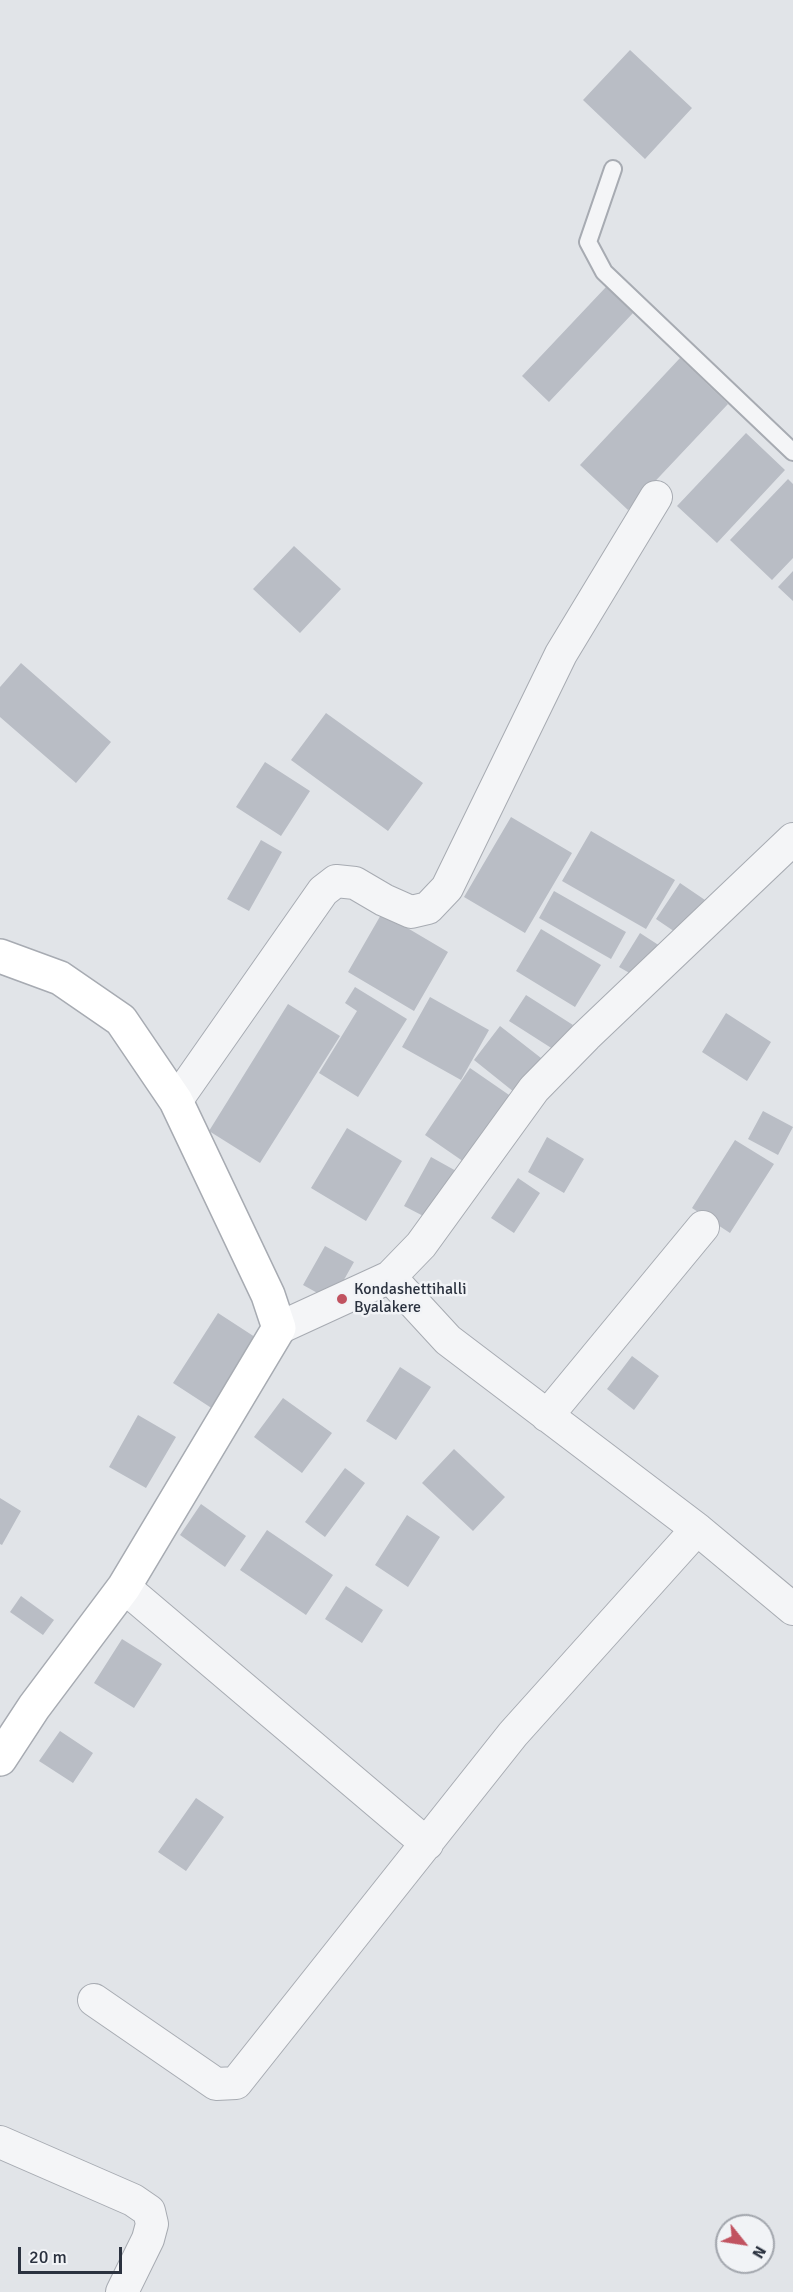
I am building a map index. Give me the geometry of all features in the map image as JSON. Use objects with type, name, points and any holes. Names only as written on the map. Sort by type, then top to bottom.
[{"type":"street","points":[[176,1101],[323,891],[336,881],[355,883],[411,912],[428,908],[447,888],[561,654],[656,496]]},
{"type":"street","points":[[0,1760],[34,1707],[124,1587],[279,1328],[390,1277],[421,1245],[534,1089],[586,1036],[793,839]]},
{"type":"street","points":[[0,956],[60,978],[121,1020],[176,1101],[268,1295],[279,1328]]},
{"type":"street","points":[[547,1416],[703,1227]]},
{"type":"street","points":[[390,1277],[448,1340],[697,1529],[793,1609]]},
{"type":"street","points":[[94,2000],[216,2084],[236,2083],[513,1734],[697,1529]]},
{"type":"street","points":[[124,1587],[427,1844]]},
{"type":"street","points":[[0,2142],[133,2200],[149,2211],[152,2224],[148,2239],[122,2292]]},
{"type":"lane","points":[[613,169],[588,242],[604,272],[793,452]]},
{"type":"building","points":[[630,50],[692,108],[645,159],[583,100]]},
{"type":"building","points":[[606,287],[633,313],[549,402],[522,376]]},
{"type":"building","points":[[680,358],[728,404],[628,510],[580,465]]},
{"type":"building","points":[[746,433],[785,470],[717,543],[677,506]]},
{"type":"building","points":[[788,479],[793,484],[793,558],[772,580],[730,540]]},
{"type":"building","points":[[294,546],[341,589],[300,633],[253,589]]},
{"type":"building","points":[[793,571],[793,601],[778,587]]},
{"type":"building","points":[[21,663],[111,742],[76,783],[0,717],[0,687]]},
{"type":"building","points":[[326,713],[423,783],[388,831],[291,760]]},
{"type":"building","points":[[265,762],[310,791],[281,836],[236,807]]},
{"type":"building","points":[[511,817],[572,853],[525,933],[464,897]]},
{"type":"building","points":[[591,831],[675,880],[646,929],[562,881]]},
{"type":"building","points":[[261,840],[282,852],[249,911],[227,899]]},
{"type":"building","points":[[680,883],[705,900],[681,936],[656,919]]},
{"type":"building","points":[[554,891],[626,932],[611,959],[539,918]]},
{"type":"building","points":[[382,913],[448,952],[414,1011],[348,972]]},
{"type":"building","points":[[541,929],[601,965],[575,1007],[516,971]]},
{"type":"building","points":[[640,933],[660,946],[640,979],[619,967]]},
{"type":"building","points":[[355,987],[407,1019],[358,1097],[319,1073],[357,1011],[345,1003]]},
{"type":"building","points":[[526,995],[573,1025],[556,1051],[509,1021]]},
{"type":"building","points":[[430,997],[489,1030],[461,1080],[402,1047]]},
{"type":"building","points":[[288,1004],[340,1036],[260,1163],[209,1131]]},
{"type":"building","points":[[726,1013],[771,1042],[747,1081],[702,1052]]},
{"type":"building","points":[[500,1026],[550,1065],[524,1100],[474,1060]]},
{"type":"building","points":[[470,1068],[512,1097],[467,1164],[425,1135]]},
{"type":"building","points":[[763,1111],[793,1127],[778,1155],[748,1139]]},
{"type":"building","points":[[347,1128],[402,1161],[366,1221],[311,1188]]},
{"type":"building","points":[[547,1137],[584,1159],[564,1193],[528,1172]]},
{"type":"building","points":[[735,1140],[774,1164],[730,1233],[692,1208]]},
{"type":"building","points":[[431,1157],[458,1172],[431,1220],[404,1206]]},
{"type":"building","points":[[518,1178],[540,1193],[514,1233],[491,1218]]},
{"type":"building","points":[[325,1246],[354,1262],[332,1301],[303,1285]]},
{"type":"building","points":[[218,1313],[258,1339],[213,1409],[173,1383]]},
{"type":"building","points":[[632,1356],[659,1376],[634,1410],[607,1389]]},
{"type":"building","points":[[400,1367],[431,1387],[396,1440],[366,1421]]},
{"type":"building","points":[[283,1398],[332,1433],[302,1473],[254,1437]]},
{"type":"building","points":[[138,1415],[176,1437],[146,1488],[109,1467]]},
{"type":"building","points":[[454,1449],[505,1497],[473,1531],[422,1483]]},
{"type":"building","points":[[345,1468],[365,1483],[325,1537],[305,1522]]},
{"type":"building","points":[[0,1498],[21,1511],[2,1545],[0,1544]]},
{"type":"building","points":[[201,1504],[246,1536],[225,1567],[180,1535]]},
{"type":"building","points":[[407,1515],[440,1537],[408,1587],[375,1565]]},
{"type":"building","points":[[267,1530],[333,1575],[306,1615],[240,1570]]},
{"type":"building","points":[[346,1586],[383,1610],[362,1643],[325,1619]]},
{"type":"building","points":[[21,1596],[54,1620],[43,1635],[10,1612]]},
{"type":"building","points":[[122,1639],[162,1664],[134,1708],[94,1683]]},
{"type":"building","points":[[60,1731],[93,1753],[73,1783],[39,1761]]},
{"type":"building","points":[[196,1798],[224,1817],[186,1871],[158,1852]]},
{"type":"place","name":"Kondashettihalli Byalakere","points":[[342,1299]]}]
